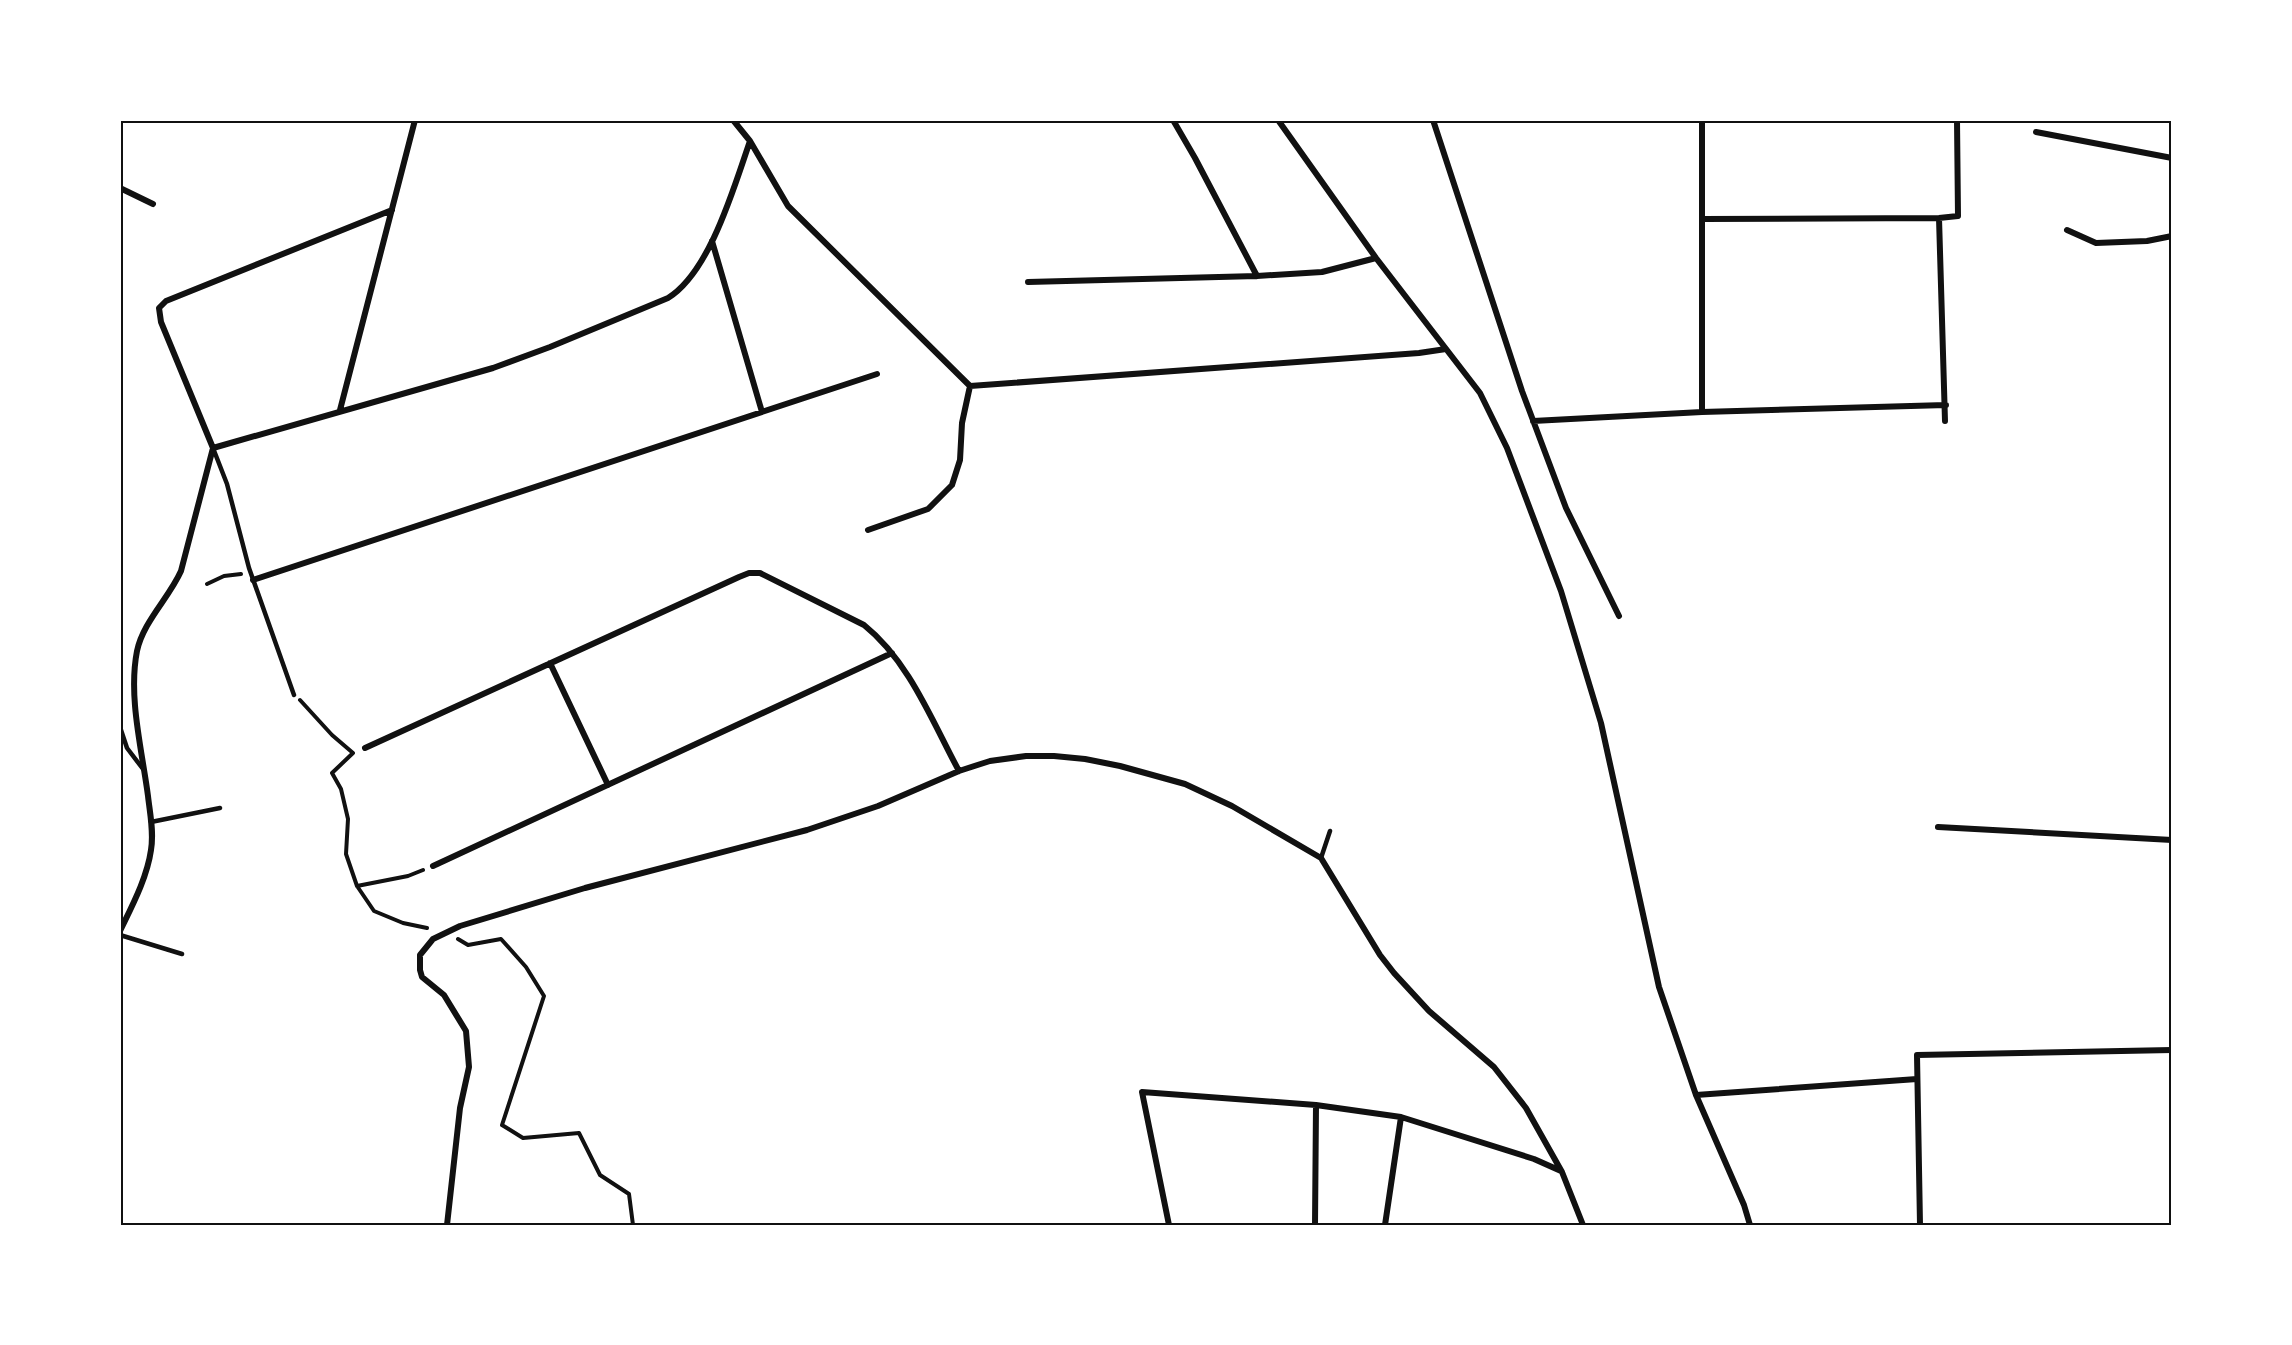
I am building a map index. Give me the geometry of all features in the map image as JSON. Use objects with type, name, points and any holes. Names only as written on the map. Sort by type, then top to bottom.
[{"type":"street","points":[[340,410],[415,120]]},
{"type":"street","points":[[733,120],[750,141],[788,206],[970,386],[1419,353],[1446,349]]},
{"type":"street","points":[[1173,120],[1196,158],[1257,276]]},
{"type":"street","points":[[1278,120],[1376,258],[1480,393],[1507,448],[1562,591],[1601,723],[1659,987],[1696,1095],[1744,1205],[1750,1225]]},
{"type":"street","points":[[1433,120],[1533,421],[1566,508],[1619,616]]},
{"type":"street","points":[[1702,120],[1702,412]]},
{"type":"street","points":[[1703,219],[1958,216],[1957,120]]},
{"type":"street","points":[[2036,132],[2172,158]]},
{"type":"street","points":[[213,448],[493,368],[656,304],[680,290],[712,241],[750,141]]},
{"type":"street","points":[[120,188],[153,204]]},
{"type":"street","points":[[120,933],[149,862],[152,835],[135,690],[137,649],[150,622],[173,588],[181,571],[213,448],[160,322],[159,308],[166,301],[392,210]]},
{"type":"street","points":[[1939,218],[1945,421]]},
{"type":"street","points":[[2067,230],[2096,243],[2147,241],[2172,236]]},
{"type":"street","points":[[712,241],[762,412]]},
{"type":"street","points":[[1028,282],[1322,272],[1376,258]]},
{"type":"street","points":[[253,580],[877,374]]},
{"type":"street","points":[[868,530],[928,509],[952,485],[960,460],[962,423],[970,386]]},
{"type":"street","points":[[1533,421],[1702,412],[1946,405]]},
{"type":"street","points":[[365,748],[750,573],[768,576],[864,625],[879,637],[906,675],[959,771]]},
{"type":"street","points":[[434,866],[892,653]]},
{"type":"street","points":[[550,663],[608,785]]},
{"type":"street","points":[[447,1225],[460,1108],[469,1067],[466,1031],[444,994],[422,977],[419,964],[424,949],[433,939],[447,931],[585,888],[807,830],[885,803],[959,771],[990,761],[1026,756],[1085,759],[1185,784],[1211,795],[1322,858],[1380,955],[1429,1011],[1494,1067],[1526,1108],[1562,1172],[1583,1225]]},
{"type":"street","points":[[1938,827],[2172,840]]},
{"type":"street","points":[[1920,1225],[1917,1055],[2172,1050]]},
{"type":"street","points":[[1696,1095],[1917,1079]]},
{"type":"street","points":[[1169,1225],[1142,1092],[1316,1105],[1401,1117],[1534,1159],[1562,1172]]},
{"type":"street","points":[[1315,1225],[1316,1105]]},
{"type":"street","points":[[1385,1225],[1401,1117]]},
{"type":"lane","points":[[213,448],[227,484],[244,554],[294,695]]},
{"type":"lane","points":[[120,727],[127,748],[144,772]]},
{"type":"lane","points":[[151,822],[220,808]]},
{"type":"lane","points":[[1322,858],[1330,831]]},
{"type":"lane","points":[[120,933],[182,954]]},
{"type":"path","points":[[207,584],[224,576],[241,574]]},
{"type":"path","points":[[294,695],[314,713],[332,735],[353,753],[332,773],[341,789],[348,819],[346,854],[357,886],[374,911],[403,923],[447,931],[468,945],[501,939],[526,966],[544,996],[502,1125],[522,1138],[579,1133],[600,1175],[629,1194],[633,1225]]},
{"type":"path","points":[[357,886],[408,876],[434,866]]}]
